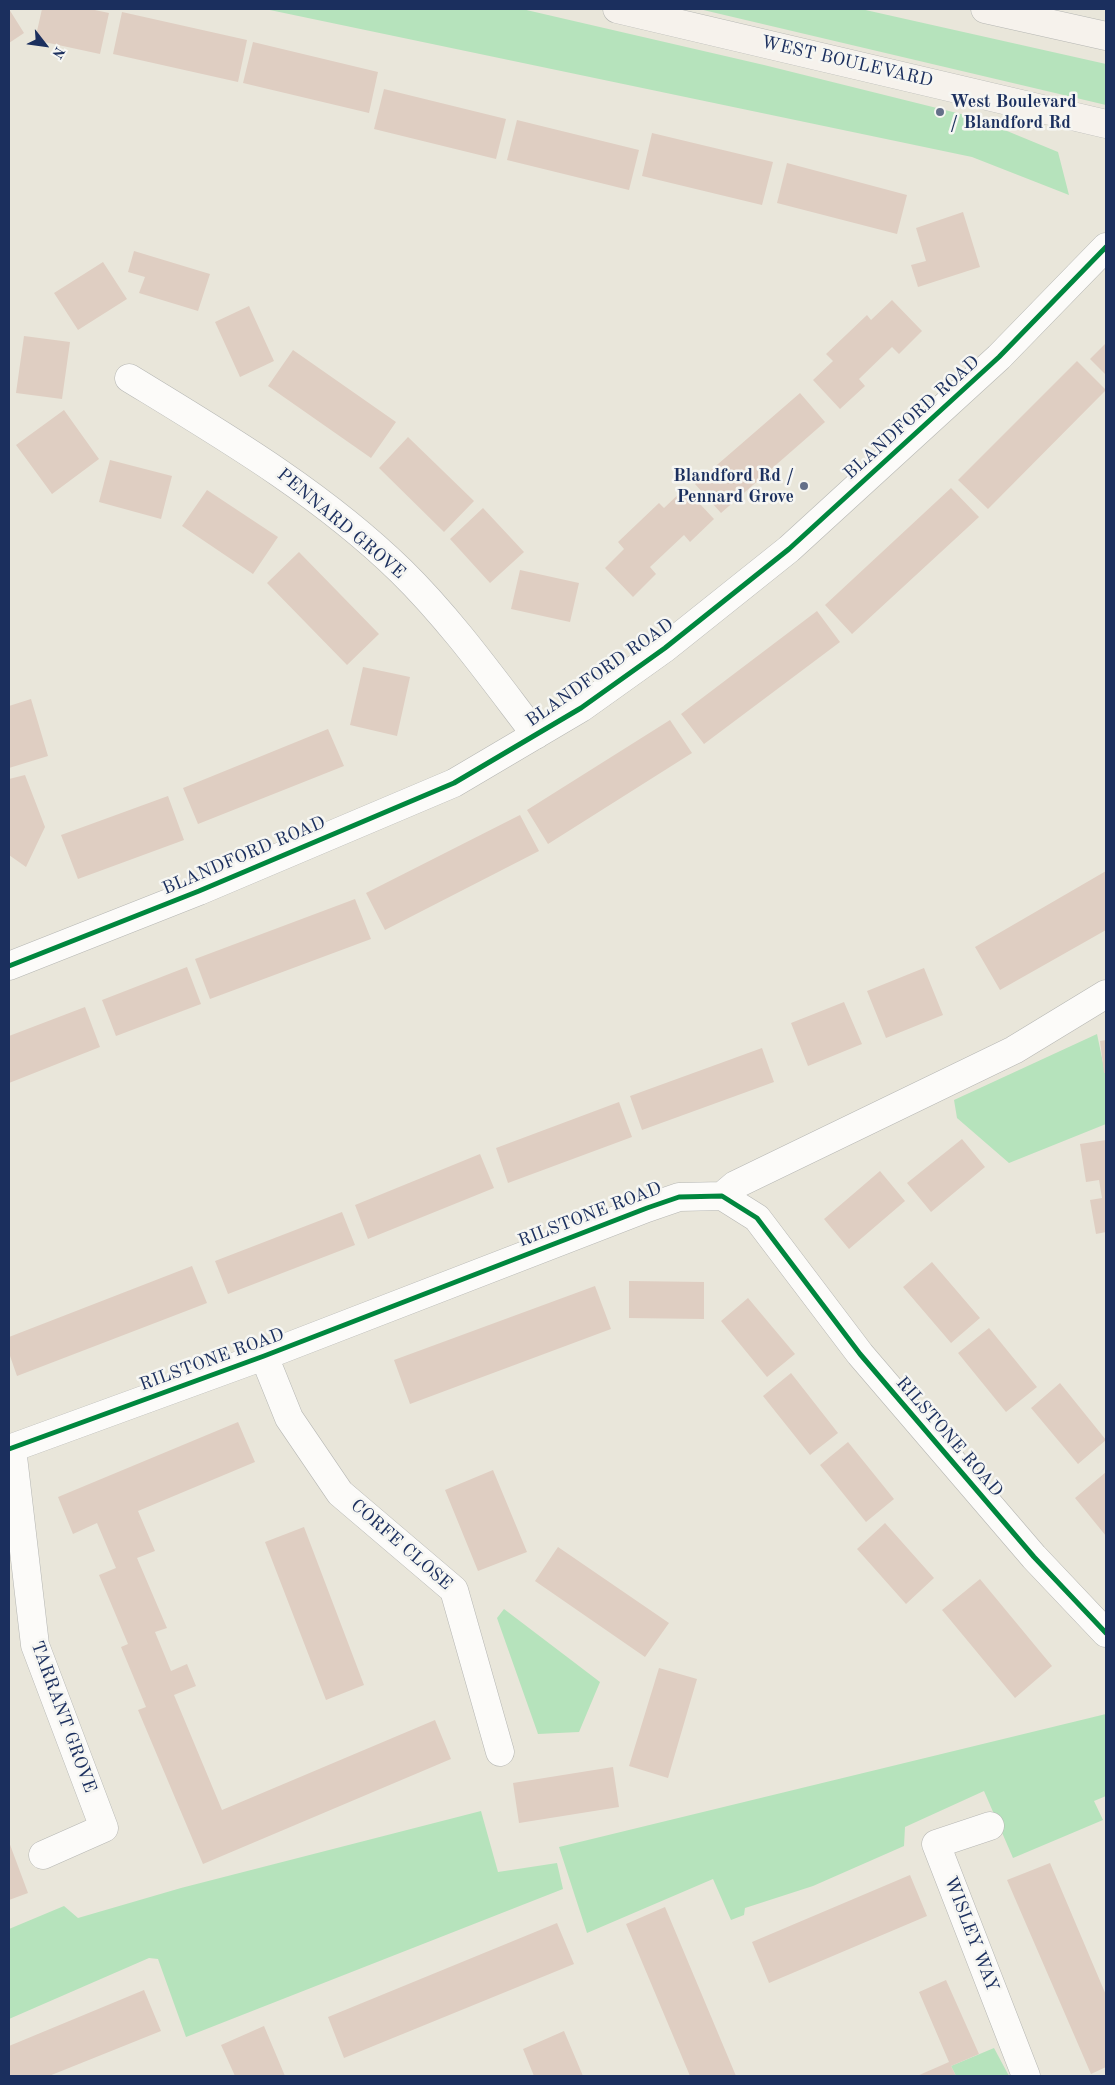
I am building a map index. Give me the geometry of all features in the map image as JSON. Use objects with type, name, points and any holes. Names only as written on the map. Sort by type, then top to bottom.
[{"type":"main road","name":"WEST BOULEVARD","points":[[617,9],[1106,124]]},
{"type":"main road","points":[[985,9],[1106,36]]},
{"type":"street","name":"BLANDFORD ROAD","points":[[9,966],[199,891],[454,783],[581,708],[665,648],[789,549],[999,357],[1106,246]]},
{"type":"street","name":"PENNARD GROVE","points":[[130,378],[261,458],[346,524],[401,571],[466,645],[536,735]]},
{"type":"street","points":[[722,1196],[734,1185],[1014,1050],[1106,994]]},
{"type":"street","name":"RILSTONE ROAD","points":[[11,1449],[264,1356],[679,1197],[722,1196],[757,1218],[860,1354],[1034,1557],[1106,1633]]},
{"type":"street","name":"CORFE CLOSE","points":[[264,1356],[290,1418],[340,1493],[454,1590],[500,1752]]},
{"type":"street","name":"TARRANT GROVE","points":[[11,1449],[35,1645],[104,1828],[43,1855]]},
{"type":"street","name":"WISLEY WAY","points":[[990,1826],[936,1844],[1026,2076]]},
{"type":"green space","points":[[265,9],[522,9],[764,65],[973,117],[1058,152],[1069,195],[972,157]]},
{"type":"green space","points":[[699,9],[861,9],[1106,64],[1106,105]]},
{"type":"green space","points":[[1097,1034],[1106,1077],[1106,1124],[1009,1163],[957,1118],[954,1100]]},
{"type":"green space","points":[[504,1609],[600,1682],[579,1732],[538,1734],[497,1618]]},
{"type":"green space","points":[[1106,1714],[1106,1796],[1094,1801],[1103,1820],[1013,1858],[984,1791],[905,1827],[904,1846],[813,1886],[745,1908],[744,1915],[731,1920],[713,1879],[587,1933],[559,1847]]},
{"type":"green space","points":[[481,1811],[498,1872],[557,1863],[563,1889],[186,2037],[158,1959],[149,1958],[9,2019],[9,1929],[64,1906],[78,1918],[181,1888]]},
{"type":"green space","points":[[994,2048],[1009,2076],[956,2076],[951,2066]]},
{"type":"building","points":[[9,9],[24,33],[9,43]]},
{"type":"building","points":[[42,9],[90,9],[109,13],[100,54],[35,40]]},
{"type":"building","points":[[122,12],[247,40],[238,82],[113,54]]},
{"type":"building","points":[[253,42],[378,72],[369,113],[243,83]]},
{"type":"building","points":[[384,89],[506,119],[496,159],[374,129]]},
{"type":"building","points":[[517,120],[639,150],[629,190],[507,160]]},
{"type":"building","points":[[652,133],[773,162],[762,205],[642,176]]},
{"type":"building","points":[[787,163],[907,195],[897,234],[777,203]]},
{"type":"building","points":[[963,212],[980,267],[918,287],[911,265],[926,261],[916,228]]},
{"type":"building","points":[[134,251],[210,274],[198,311],[139,293],[145,277],[128,272]]},
{"type":"building","points":[[103,262],[127,299],[78,330],[54,293]]},
{"type":"building","points":[[892,300],[922,331],[899,354],[892,347],[859,379],[865,386],[840,409],[813,380],[833,361],[826,354],[867,315],[871,320]]},
{"type":"building","points":[[249,306],[274,361],[240,377],[215,322]]},
{"type":"building","points":[[24,336],[70,342],[62,399],[16,393]]},
{"type":"building","points":[[1106,343],[1106,375],[1090,359]]},
{"type":"building","points":[[293,350],[396,422],[371,458],[268,386]]},
{"type":"building","points":[[1077,361],[1106,390],[988,509],[958,480]]},
{"type":"building","points":[[800,393],[825,422],[721,513],[695,484]]},
{"type":"building","points":[[64,410],[99,459],[52,494],[16,445]]},
{"type":"building","points":[[408,437],[474,501],[444,532],[379,468]]},
{"type":"building","points":[[110,460],[172,476],[161,519],[99,502]]},
{"type":"building","points":[[685,488],[714,519],[690,542],[684,535],[650,567],[656,574],[633,597],[605,568],[624,549],[618,542],[659,503],[664,508]]},
{"type":"building","points":[[951,488],[979,517],[852,634],[825,605]]},
{"type":"building","points":[[207,490],[278,537],[253,574],[182,526]]},
{"type":"building","points":[[483,508],[524,552],[490,583],[450,539]]},
{"type":"building","points":[[299,552],[379,634],[347,665],[267,583]]},
{"type":"building","points":[[520,570],[579,583],[570,622],[511,609]]},
{"type":"building","points":[[817,611],[840,642],[704,744],[681,714]]},
{"type":"building","points":[[363,667],[410,677],[397,736],[350,725]]},
{"type":"building","points":[[31,699],[48,756],[9,768],[9,706]]},
{"type":"building","points":[[670,720],[692,753],[548,844],[527,810]]},
{"type":"building","points":[[328,729],[344,766],[198,824],[183,788]]},
{"type":"building","points":[[25,775],[45,827],[26,867],[9,855],[9,779]]},
{"type":"building","points":[[168,796],[184,840],[78,879],[61,835]]},
{"type":"building","points":[[520,815],[539,851],[385,930],[366,893]]},
{"type":"building","points":[[1106,871],[1106,930],[1000,990],[975,947]]},
{"type":"building","points":[[355,899],[371,939],[210,999],[195,959]]},
{"type":"building","points":[[187,967],[201,1004],[116,1036],[102,1000]]},
{"type":"building","points":[[924,968],[943,1015],[886,1038],[867,991]]},
{"type":"building","points":[[844,1002],[862,1044],[808,1066],[791,1023]]},
{"type":"building","points":[[85,1007],[100,1047],[9,1083],[9,1036]]},
{"type":"building","points":[[1106,1040],[1106,1073],[1104,1073],[1100,1041]]},
{"type":"building","points":[[762,1048],[774,1082],[642,1130],[630,1096]]},
{"type":"building","points":[[619,1102],[632,1137],[508,1183],[496,1148]]},
{"type":"building","points":[[962,1139],[985,1167],[931,1212],[907,1183]]},
{"type":"building","points":[[1106,1140],[1106,1232],[1096,1234],[1090,1200],[1102,1198],[1099,1180],[1086,1182],[1080,1144]]},
{"type":"building","points":[[480,1154],[494,1188],[368,1239],[355,1205]]},
{"type":"building","points":[[880,1171],[905,1201],[849,1249],[824,1219]]},
{"type":"building","points":[[342,1212],[355,1245],[228,1294],[215,1261]]},
{"type":"building","points":[[932,1262],[980,1318],[951,1343],[903,1287]]},
{"type":"building","points":[[192,1266],[207,1303],[17,1376],[9,1353],[9,1337]]},
{"type":"building","points":[[629,1281],[704,1282],[704,1319],[629,1318]]},
{"type":"building","points":[[595,1286],[611,1329],[410,1404],[394,1360]]},
{"type":"building","points":[[748,1298],[795,1354],[767,1377],[721,1321]]},
{"type":"building","points":[[989,1328],[1037,1387],[1006,1412],[958,1353]]},
{"type":"building","points":[[791,1373],[838,1433],[810,1455],[763,1396]]},
{"type":"building","points":[[1060,1383],[1106,1440],[1078,1464],[1031,1408]]},
{"type":"building","points":[[238,1422],[255,1462],[138,1511],[155,1551],[137,1558],[167,1628],[155,1632],[171,1671],[187,1664],[196,1686],[174,1695],[222,1810],[435,1720],[451,1759],[203,1864],[138,1710],[146,1707],[121,1647],[128,1644],[99,1575],[116,1568],[97,1523],[73,1534],[58,1497]]},
{"type":"building","points":[[848,1442],[894,1499],[866,1522],[820,1465]]},
{"type":"building","points":[[493,1470],[527,1552],[478,1571],[445,1490]]},
{"type":"building","points":[[1106,1472],[1106,1536],[1075,1498]]},
{"type":"building","points":[[885,1523],[934,1578],[906,1604],[857,1549]]},
{"type":"building","points":[[304,1527],[364,1685],[326,1700],[265,1542]]},
{"type":"building","points":[[558,1547],[669,1623],[645,1657],[535,1581]]},
{"type":"building","points":[[980,1579],[1052,1666],[1015,1698],[942,1610]]},
{"type":"building","points":[[659,1668],[697,1679],[668,1778],[629,1766]]},
{"type":"building","points":[[613,1767],[619,1807],[519,1823],[513,1783]]},
{"type":"building","points":[[9,1842],[28,1893],[9,1900]]},
{"type":"building","points":[[1050,1863],[1106,1995],[1106,2067],[1091,2074],[1007,1880]]},
{"type":"building","points":[[910,1875],[927,1916],[769,1983],[752,1942]]},
{"type":"building","points":[[665,1907],[736,2076],[690,2076],[626,1924]]},
{"type":"building","points":[[557,1923],[574,1964],[344,2058],[328,2017]]},
{"type":"building","points":[[946,1980],[979,2054],[951,2066],[956,2076],[917,2076],[949,2062],[919,1992]]},
{"type":"building","points":[[144,1990],[161,2031],[49,2076],[9,2076],[9,2046]]},
{"type":"building","points":[[264,2026],[285,2076],[235,2076],[221,2045]]},
{"type":"building","points":[[564,2031],[583,2076],[534,2076],[523,2049]]},
{"type":"cycle path","points":[[9,966],[199,891],[454,783],[581,708],[665,648],[789,549],[999,357],[1106,247]]},
{"type":"cycle path","points":[[9,1449],[264,1356],[647,1208],[679,1197],[722,1196],[757,1218],[860,1354],[1034,1557],[1106,1633]]},
{"type":"place","name":"West Boulevard / Blandford Rd","points":[[940,112]]},
{"type":"place","name":"Blandford Rd / Pennard Grove","points":[[804,486]]}]
